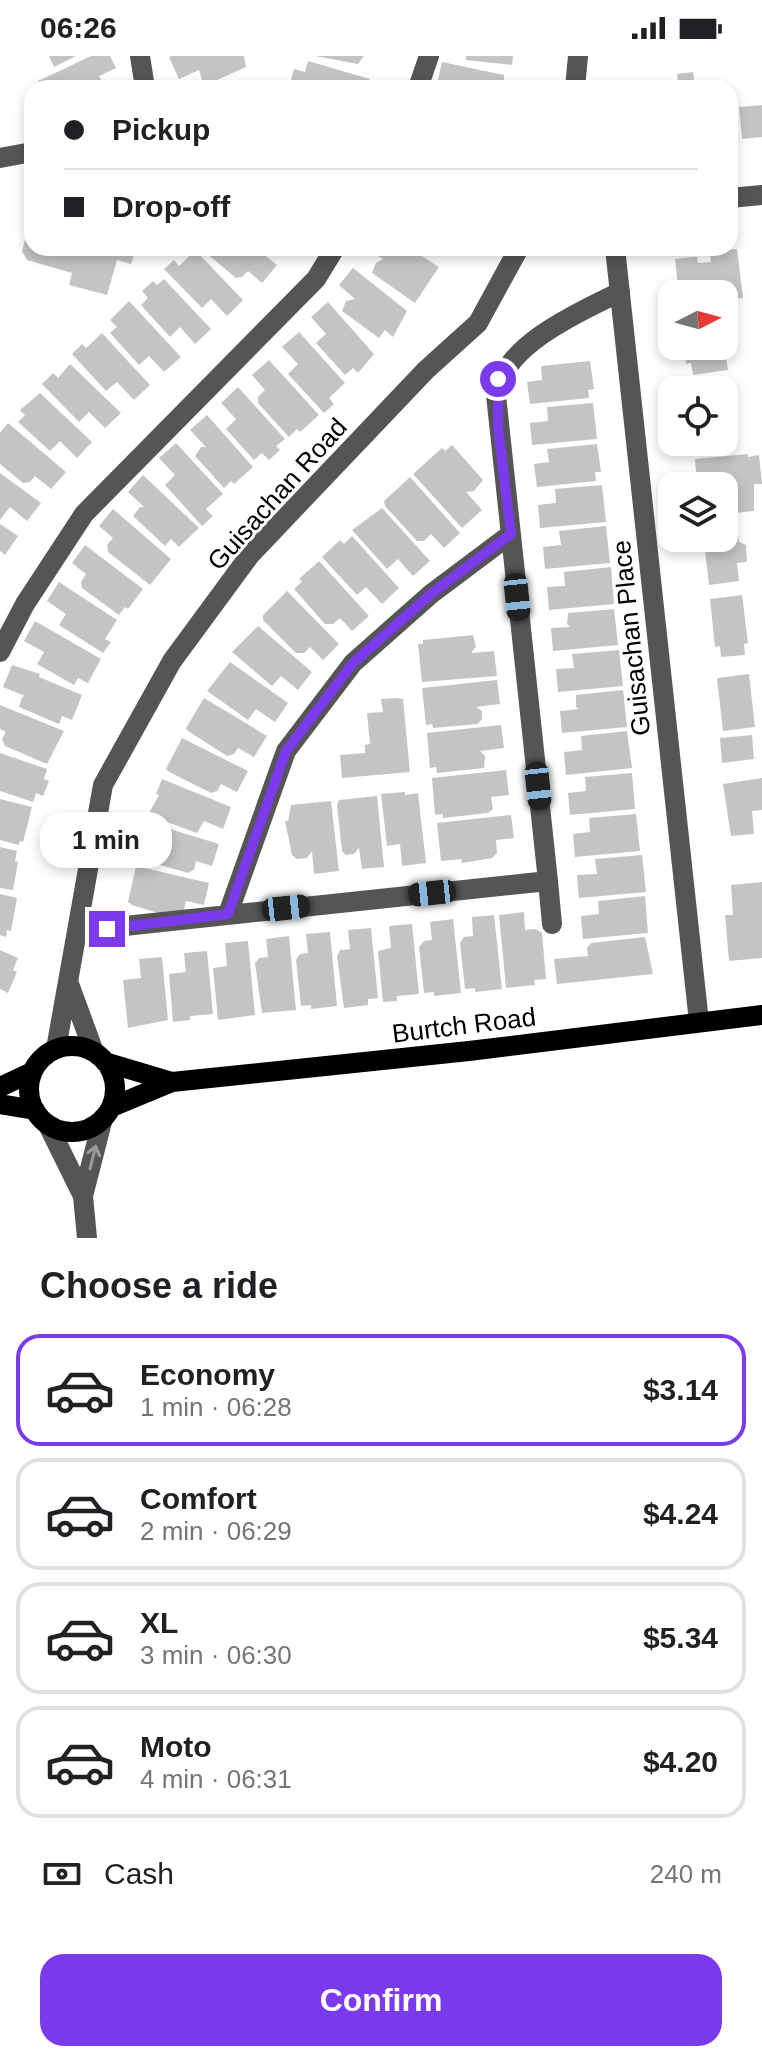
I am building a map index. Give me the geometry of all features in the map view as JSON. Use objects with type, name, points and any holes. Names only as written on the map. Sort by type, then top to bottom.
[{"type":"main road","name":"Burtch Road","points":[[108,1112],[172,1082],[469,1051],[762,1015]]},
{"type":"main road","points":[[0,1104],[41,1117],[62,1131],[91,1127],[108,1112],[116,1082],[100,1057],[70,1045],[56,1049],[40,1060],[32,1072],[28,1089],[41,1117]]},
{"type":"main road","name":"Burtch Road","points":[[100,1057],[172,1082]]},
{"type":"main road","points":[[0,1087],[32,1072]]},
{"type":"street","points":[[140,56],[144,80]]},
{"type":"street","points":[[421,80],[429,56]]},
{"type":"street","points":[[576,80],[578,56]]},
{"type":"street","points":[[0,158],[24,154]]},
{"type":"street","points":[[738,197],[762,195]]},
{"type":"street","points":[[0,652],[25,604],[84,514],[316,279],[330,256]]},
{"type":"street","name":"Guisachan Road","points":[[56,1049],[103,785],[172,661],[250,555],[426,370],[478,323],[515,256]]},
{"type":"street","name":"Guisachan Place","points":[[616,256],[699,1022]]},
{"type":"street","points":[[552,924],[498,427],[498,379],[511,360],[552,328],[620,292]]},
{"type":"street","points":[[228,914],[286,751],[353,663],[431,594],[511,534]]},
{"type":"street","points":[[78,931],[548,881]]},
{"type":"street","name":"Guisachan Road","points":[[69,984],[100,1057]]},
{"type":"street","points":[[87,1238],[83,1196],[108,1112]]},
{"type":"street","points":[[41,1117],[83,1196]]},
{"type":"building","points":[[49,56],[76,56],[54,67]]},
{"type":"building","points":[[91,56],[110,56],[116,68],[99,76],[101,80],[40,80]]},
{"type":"building","points":[[244,56],[246,67],[217,80],[202,80],[199,70],[179,79],[169,57]]},
{"type":"building","points":[[315,56],[364,56],[358,64]]},
{"type":"building","points":[[466,56],[513,56],[512,65],[466,60]]},
{"type":"building","points":[[308,61],[370,79],[291,80],[294,69],[305,72]]},
{"type":"building","points":[[442,62],[504,75],[504,80],[438,80]]},
{"type":"building","points":[[693,72],[694,80],[678,80],[677,74]]},
{"type":"building","points":[[762,105],[762,137],[742,139],[739,107]]},
{"type":"building","points":[[25,256],[134,256],[131,264],[117,260],[107,295],[69,285],[72,273],[27,260]]},
{"type":"building","points":[[189,256],[201,256],[243,300],[227,316],[211,299],[202,308],[164,269],[174,260],[179,266]]},
{"type":"building","points":[[210,256],[266,256],[277,265],[262,283],[248,271],[236,278]]},
{"type":"building","points":[[378,256],[422,256],[439,267],[415,303],[372,273],[376,263],[383,259]]},
{"type":"building","points":[[710,256],[738,256],[743,298],[738,299],[738,280],[677,280],[675,259],[697,257],[698,263],[711,262]]},
{"type":"building","points":[[353,268],[407,311],[393,337],[385,330],[379,338],[342,311],[346,301],[355,299],[339,285]]},
{"type":"building","points":[[164,279],[211,329],[195,344],[180,327],[170,337],[141,305],[148,298],[142,291],[153,281],[157,285]]},
{"type":"building","points":[[129,301],[181,357],[164,372],[149,356],[139,365],[110,333],[117,327],[110,320]]},
{"type":"building","points":[[328,302],[374,354],[358,373],[353,368],[345,375],[316,343],[326,334],[311,317]]},
{"type":"building","points":[[299,332],[345,383],[329,398],[334,404],[324,413],[288,374],[298,364],[282,347]]},
{"type":"building","points":[[102,333],[150,385],[134,400],[117,382],[106,391],[72,354],[82,344],[86,348]]},
{"type":"building","points":[[269,360],[319,415],[300,432],[297,429],[289,437],[258,403],[258,397],[265,390],[252,375]]},
{"type":"building","points":[[685,360],[727,360],[728,370],[693,375],[691,363],[686,364]]},
{"type":"building","points":[[590,361],[594,389],[588,390],[589,398],[530,404],[527,382],[542,380],[541,366]]},
{"type":"building","points":[[70,364],[121,413],[105,428],[89,412],[79,422],[42,384],[53,373],[58,378]]},
{"type":"building","points":[[238,387],[285,439],[276,446],[280,450],[269,460],[262,453],[254,460],[226,429],[236,419],[221,403]]},
{"type":"building","points":[[40,393],[92,442],[77,458],[60,441],[50,451],[18,422],[25,415],[20,410]]},
{"type":"building","points":[[593,403],[597,439],[532,445],[530,423],[548,421],[547,407]]},
{"type":"building","points":[[207,415],[253,467],[234,484],[231,481],[224,488],[195,456],[201,447],[206,447],[190,430]]},
{"type":"building","points":[[8,423],[66,472],[51,489],[35,476],[30,482],[23,483],[0,464],[0,433]]},
{"type":"building","points":[[176,443],[223,494],[206,509],[213,516],[202,526],[165,485],[175,475],[159,458]]},
{"type":"building","points":[[597,444],[601,472],[595,472],[596,481],[537,487],[534,464],[549,462],[547,449]]},
{"type":"building","points":[[452,445],[483,480],[474,491],[466,492],[482,510],[462,528],[413,474],[442,448],[445,451]]},
{"type":"building","points":[[759,455],[762,484],[754,484],[754,511],[738,513],[738,472],[696,472],[695,459]]},
{"type":"building","points":[[0,473],[41,503],[27,521],[10,507],[0,520]]},
{"type":"building","points":[[143,475],[199,528],[179,547],[171,539],[165,546],[133,516],[140,507],[144,507],[128,492]]},
{"type":"building","points":[[410,477],[460,533],[444,548],[431,534],[424,541],[417,541],[385,506],[384,501]]},
{"type":"building","points":[[602,485],[606,522],[540,528],[538,505],[556,503],[555,489]]},
{"type":"building","points":[[382,508],[430,561],[413,576],[398,559],[387,569],[352,530]]},
{"type":"building","points":[[113,509],[171,559],[150,585],[108,552],[107,545],[113,538],[99,526]]},
{"type":"building","points":[[0,524],[18,536],[5,555],[0,551]]},
{"type":"building","points":[[606,526],[610,563],[545,569],[543,547],[561,545],[559,531]]},
{"type":"building","points":[[738,534],[739,542],[746,545],[747,562],[737,563],[739,581],[709,585],[705,552],[738,552]]},
{"type":"building","points":[[352,536],[399,588],[382,604],[366,587],[357,595],[322,557],[340,540],[344,544]]},
{"type":"building","points":[[85,545],[143,589],[128,609],[125,607],[119,615],[82,588],[81,582],[86,574],[72,563]]},
{"type":"building","points":[[319,561],[369,616],[352,631],[340,618],[333,624],[325,624],[294,589],[302,582],[299,579]]},
{"type":"building","points":[[611,567],[614,604],[549,610],[547,587],[565,586],[564,572]]},
{"type":"building","points":[[59,582],[117,620],[105,639],[111,642],[103,653],[59,625],[66,614],[47,601]]},
{"type":"building","points":[[287,591],[339,644],[323,660],[310,647],[304,653],[296,653],[263,620],[263,615]]},
{"type":"building","points":[[742,595],[748,643],[744,644],[745,655],[721,657],[720,646],[715,647],[710,599]]},
{"type":"building","points":[[614,609],[618,645],[553,651],[551,628],[570,627],[567,624],[568,613]]},
{"type":"building","points":[[35,621],[101,659],[88,683],[78,678],[74,685],[37,664],[44,652],[24,641]]},
{"type":"building","points":[[258,626],[312,672],[298,690],[281,676],[272,686],[232,652]]},
{"type":"building","points":[[473,635],[476,647],[471,653],[494,651],[497,676],[422,682],[418,644],[423,644],[423,640]]},
{"type":"building","points":[[619,650],[623,686],[558,692],[556,669],[574,668],[572,654]]},
{"type":"building","points":[[230,662],[288,703],[275,722],[256,709],[248,720],[207,691]]},
{"type":"building","points":[[12,665],[40,674],[39,677],[82,695],[72,720],[62,716],[59,724],[19,707],[25,696],[3,687]]},
{"type":"building","points":[[749,674],[755,727],[723,731],[717,678]]},
{"type":"building","points":[[497,680],[500,704],[476,707],[482,711],[478,724],[433,728],[432,724],[426,725],[422,688]]},
{"type":"building","points":[[623,690],[627,727],[562,733],[560,711],[579,709],[576,707],[576,695]]},
{"type":"building","points":[[204,698],[267,736],[254,757],[238,748],[234,754],[227,756],[188,731],[186,728]]},
{"type":"building","points":[[381,699],[403,699],[410,772],[342,778],[340,755],[365,753],[365,745],[370,744],[367,713],[383,712]]},
{"type":"building","points":[[0,705],[64,731],[47,764],[5,746],[2,739],[6,732],[0,729]]},
{"type":"building","points":[[501,725],[504,748],[480,751],[485,756],[484,768],[437,773],[436,767],[430,768],[427,733]]},
{"type":"building","points":[[627,731],[632,768],[566,775],[564,752],[582,750],[581,736]]},
{"type":"building","points":[[752,735],[754,759],[722,763],[720,738]]},
{"type":"building","points":[[182,738],[248,771],[237,792],[221,784],[217,791],[211,793],[169,772],[166,769]]},
{"type":"building","points":[[0,753],[47,769],[44,779],[49,781],[43,796],[36,793],[33,802],[0,791]]},
{"type":"building","points":[[506,770],[509,795],[491,797],[493,809],[488,813],[443,818],[443,814],[435,815],[432,778]]},
{"type":"building","points":[[632,773],[635,809],[570,815],[568,793],[586,791],[585,777]]},
{"type":"building","points":[[762,778],[762,810],[752,811],[754,834],[731,836],[723,784]]},
{"type":"building","points":[[162,779],[231,807],[223,829],[204,821],[197,833],[148,815],[159,795],[156,794]]},
{"type":"building","points":[[405,792],[405,795],[418,793],[426,863],[402,866],[400,844],[387,846],[381,794]]},
{"type":"building","points":[[377,796],[384,867],[362,869],[359,848],[354,854],[346,855],[342,851],[337,805],[339,800]]},
{"type":"building","points":[[0,799],[32,807],[23,842],[20,841],[19,845],[0,840]]},
{"type":"building","points":[[331,801],[339,871],[314,874],[312,851],[307,858],[297,859],[292,855],[285,821],[288,821],[291,805]]},
{"type":"building","points":[[636,814],[640,851],[575,857],[573,834],[590,832],[589,818]]},
{"type":"building","points":[[511,815],[514,838],[496,840],[497,853],[492,858],[462,863],[461,859],[441,861],[437,823]]},
{"type":"building","points":[[147,822],[219,844],[212,866],[196,861],[194,870],[188,873],[140,859],[137,855]]},
{"type":"building","points":[[0,847],[17,851],[13,890],[0,888]]},
{"type":"building","points":[[642,855],[646,892],[579,898],[577,875],[597,874],[595,859]]},
{"type":"building","points":[[136,866],[209,883],[204,905],[186,901],[184,910],[178,913],[166,911],[165,915],[132,905],[128,902]]},
{"type":"building","points":[[762,882],[762,958],[729,961],[725,915],[733,915],[731,885]]},
{"type":"building","points":[[0,894],[17,898],[11,931],[7,930],[6,937],[0,935]]},
{"type":"building","points":[[645,896],[648,933],[583,939],[581,916],[599,914],[598,901]]},
{"type":"building","points":[[524,912],[525,930],[536,929],[542,933],[546,979],[534,980],[535,985],[506,988],[499,915]]},
{"type":"building","points":[[494,915],[502,989],[475,992],[475,988],[465,989],[460,943],[464,937],[473,936],[472,917]]},
{"type":"building","points":[[453,919],[461,993],[434,996],[434,992],[424,993],[419,947],[424,941],[432,940],[430,922]]},
{"type":"building","points":[[412,924],[419,994],[397,996],[397,1001],[383,1002],[378,951],[391,948],[389,926]]},
{"type":"building","points":[[371,928],[378,998],[368,999],[368,1005],[344,1008],[337,956],[340,950],[350,949],[348,930]]},
{"type":"building","points":[[330,932],[337,1006],[311,1009],[311,1005],[301,1006],[296,960],[300,954],[308,953],[306,934]]},
{"type":"building","points":[[289,936],[296,1010],[262,1013],[255,963],[259,958],[268,957],[266,939]]},
{"type":"building","points":[[645,937],[653,974],[557,984],[554,959],[588,956],[587,948],[591,943]]},
{"type":"building","points":[[248,941],[255,1015],[218,1020],[213,968],[227,966],[225,943]]},
{"type":"building","points":[[0,950],[18,958],[13,970],[17,972],[8,993],[0,989]]},
{"type":"building","points":[[207,951],[213,1014],[190,1016],[190,1020],[173,1022],[169,974],[186,972],[184,953]]},
{"type":"building","points":[[162,957],[168,1020],[128,1028],[123,980],[141,978],[139,959]]},
{"type":"route","points":[[107,929],[228,914],[286,751],[353,663],[431,594],[511,534],[498,427],[498,379]]}]
